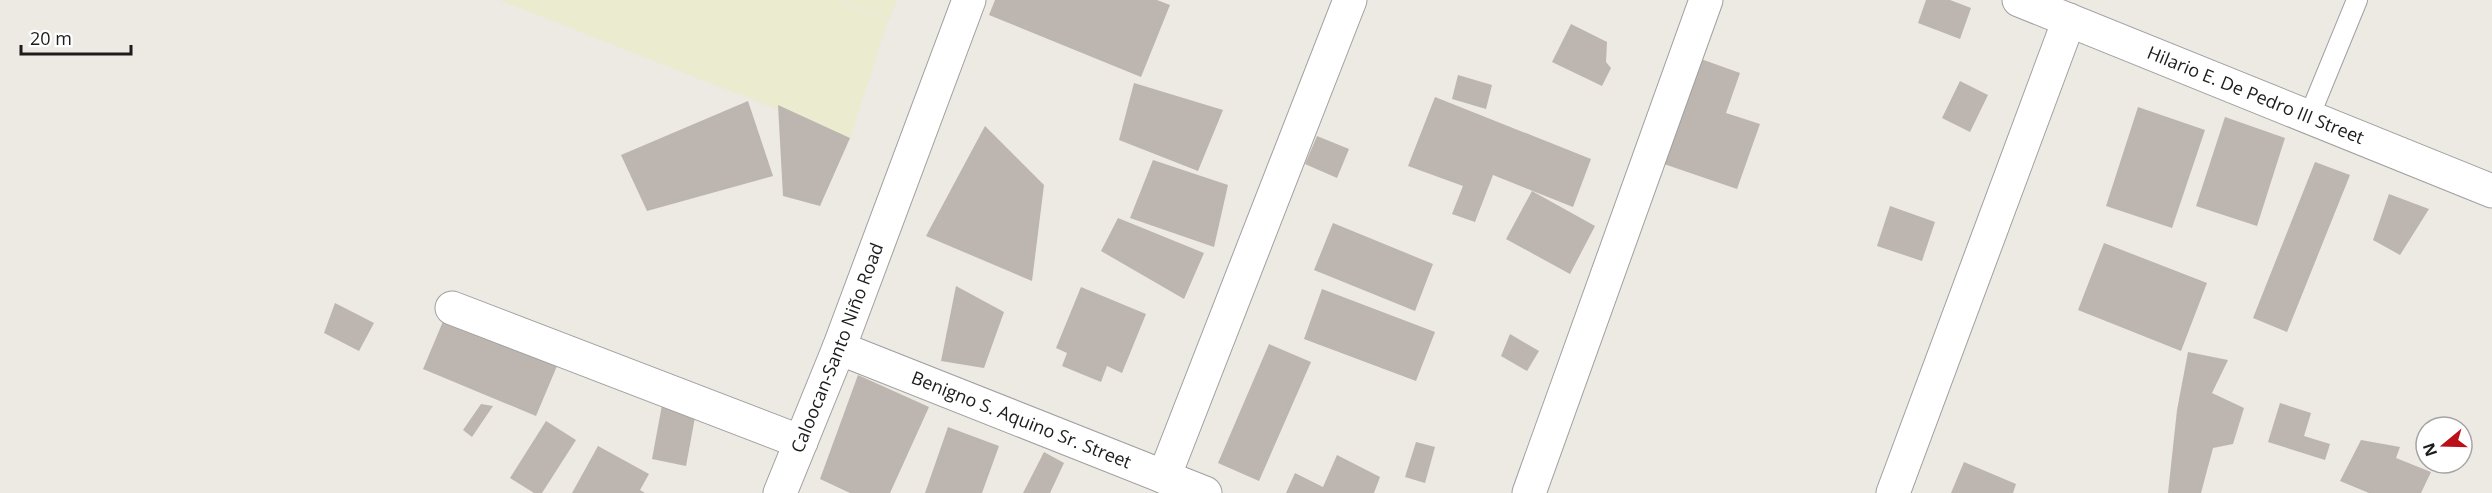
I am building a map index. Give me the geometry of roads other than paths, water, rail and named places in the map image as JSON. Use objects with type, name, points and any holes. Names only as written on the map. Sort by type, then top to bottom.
[{"type":"street","name":"Caloocan-Santo Niño Road","points":[[780,493],[839,348],[969,0]]},
{"type":"street","points":[[1164,477],[1350,0]]},
{"type":"street","points":[[1529,493],[1706,0]]},
{"type":"street","name":"Hilario E. De Pedro III Street","points":[[2019,0],[2492,191]]},
{"type":"street","points":[[1893,493],[2069,20]]},
{"type":"street","points":[[452,308],[801,442]]},
{"type":"street","name":"Benigno S. Aquino Sr. Street","points":[[839,348],[1205,493]]},
{"type":"lane","points":[[2309,117],[2357,0]]}]
